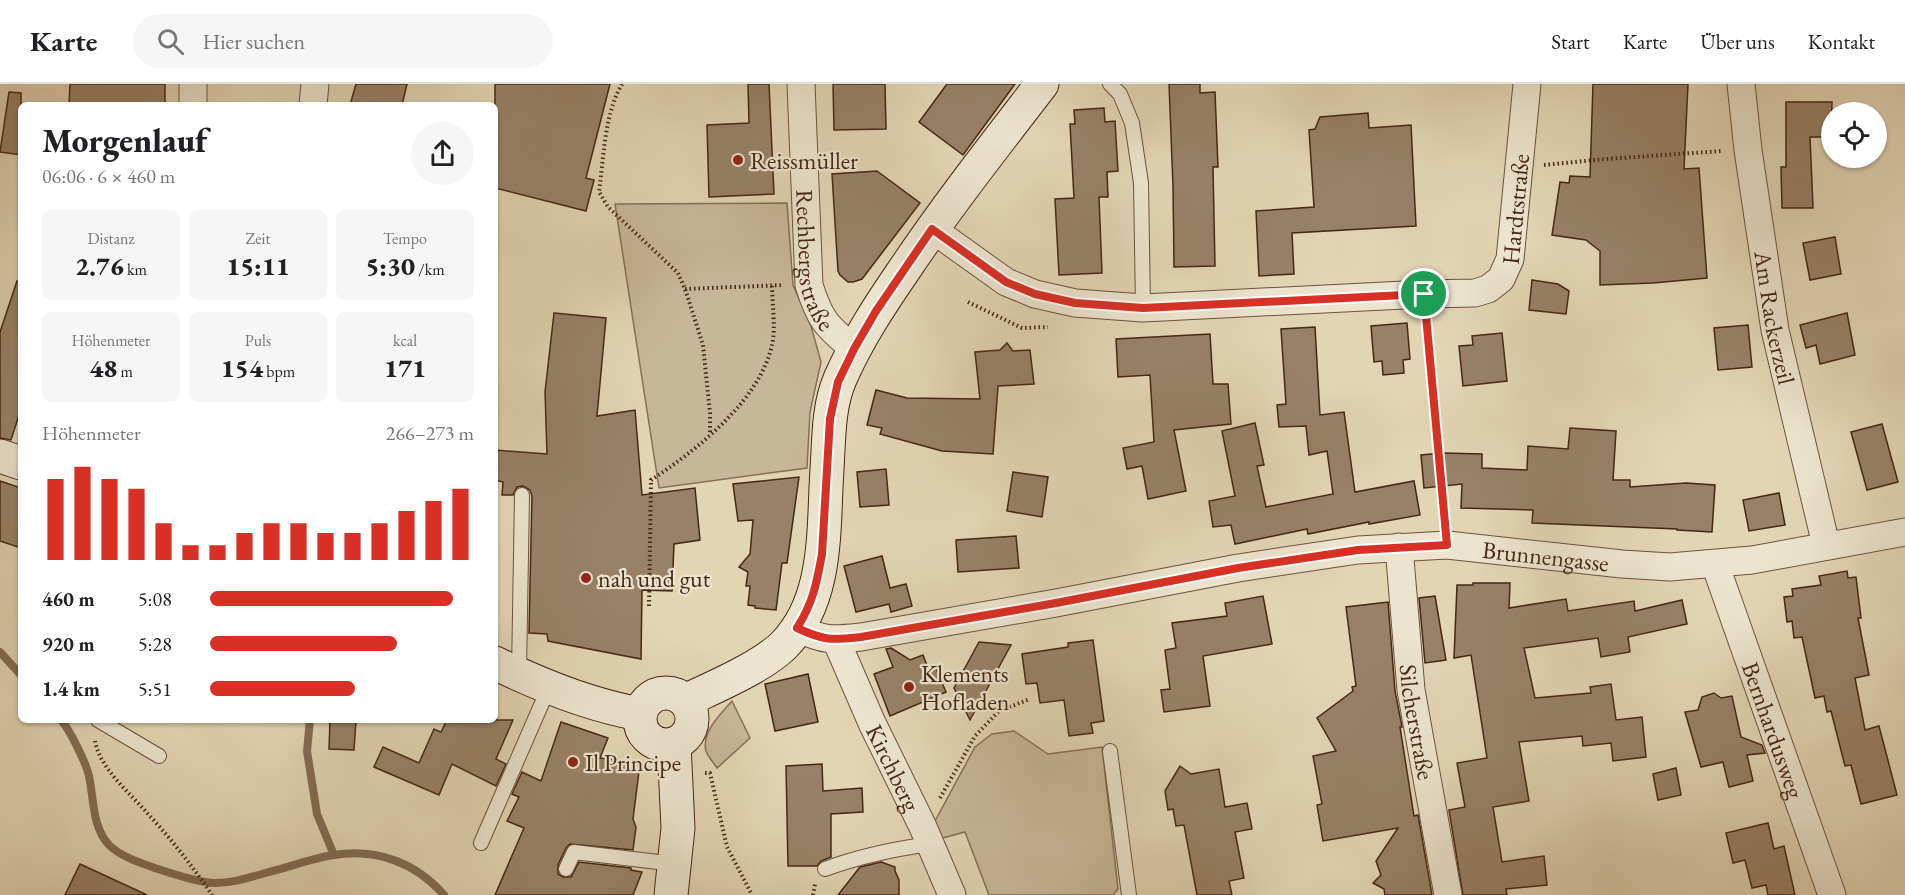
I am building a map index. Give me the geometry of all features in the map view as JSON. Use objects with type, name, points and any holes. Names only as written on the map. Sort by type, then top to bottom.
[{"type":"street","points":[[193,84],[194,102]]},
{"type":"street","points":[[313,102],[315,84]]},
{"type":"street","name":"Rechbergstraße","points":[[801,84],[809,285],[818,312],[832,331],[854,349]]},
{"type":"street","points":[[686,701],[764,660],[783,646],[808,612],[814,596],[822,554],[830,419],[838,382],[876,311],[932,229],[1042,84]]},
{"type":"street","name":"Hardtstraße","points":[[932,229],[1006,282],[1035,294],[1075,303],[1143,308],[1475,293],[1488,289],[1501,279],[1510,259],[1527,84]]},
{"type":"street","name":"Am Rackerzeil","points":[[1740,84],[1774,330],[1826,545]]},
{"type":"street","points":[[0,456],[18,462]]},
{"type":"street","name":"Brunnengasse","points":[[797,628],[819,638],[836,640],[1056,603],[1238,568],[1358,550],[1447,545],[1670,567],[1752,560],[1905,532]]},
{"type":"street","name":"Silcherstraße","points":[[1399,547],[1411,690],[1448,895]]},
{"type":"street","name":"Bernhardusweg","points":[[1715,564],[1832,895]]},
{"type":"street","name":"Kirchberg","points":[[836,640],[952,895]]},
{"type":"street","points":[[507,669],[588,703],[640,714]]},
{"type":"street","points":[[673,880],[678,828],[675,759],[692,723],[692,711],[686,701],[674,694],[661,693],[648,700],[643,706],[640,714],[641,729],[650,741],[659,745],[675,759]]},
{"type":"lane","points":[[1110,84],[1120,94],[1132,123],[1138,163],[1143,308]]},
{"type":"lane","points":[[507,669],[522,495]]},
{"type":"lane","points":[[481,843],[549,687]]},
{"type":"lane","points":[[103,723],[159,756]]},
{"type":"lane","points":[[1110,751],[1129,895]]},
{"type":"lane","points":[[825,869],[927,836]]},
{"type":"lane","points":[[566,869],[574,852],[673,880]]},
{"type":"path","points":[[621,84],[615,95],[609,117],[599,192],[608,207],[678,273],[703,345],[710,434]]},
{"type":"path","points":[[1519,167],[1748,150]]},
{"type":"path","points":[[649,606],[651,480],[676,464],[745,401],[762,373],[773,344],[772,285]]},
{"type":"path","points":[[685,289],[809,285]]},
{"type":"path","points":[[1424,294],[1447,545]]},
{"type":"path","points":[[927,836],[975,736],[999,711],[1030,699]]},
{"type":"path","points":[[94,738],[96,747],[110,772],[193,866],[212,895]]},
{"type":"path","points":[[675,759],[710,773],[727,847],[752,895]]},
{"type":"shaded area","points":[[787,203],[793,285],[811,326],[821,362],[810,412],[807,468],[659,488],[615,204]]},
{"type":"shaded area","points":[[732,701],[750,738],[717,768],[706,751],[706,737],[713,724]]},
{"type":"shaded area","points":[[1014,731],[1048,754],[1102,747],[1118,889],[1113,895],[989,895],[965,832],[939,839],[935,821],[975,747],[992,734]]},
{"type":"building","points":[[70,84],[165,84],[165,102],[69,102]]},
{"type":"building","points":[[356,84],[407,84],[403,102],[351,102]]},
{"type":"building","points":[[495,84],[610,84],[586,178],[594,180],[586,211],[498,189],[498,102],[495,102]]},
{"type":"building","name":"Reissmüller","points":[[748,84],[769,84],[774,194],[709,197],[707,125],[749,123]]},
{"type":"building","points":[[833,84],[885,84],[886,129],[834,130]]},
{"type":"building","points":[[947,84],[1015,84],[963,155],[919,122]]},
{"type":"building","points":[[1169,84],[1200,84],[1200,93],[1215,92],[1218,167],[1213,167],[1215,266],[1174,267]]},
{"type":"building","points":[[1593,84],[1688,84],[1684,169],[1699,168],[1707,278],[1600,285],[1600,251],[1586,240],[1552,235],[1560,182],[1569,183],[1570,176],[1590,177]]},
{"type":"building","points":[[9,92],[21,93],[21,102],[18,102],[18,155],[0,152]]},
{"type":"building","points":[[1786,102],[1821,102],[1821,137],[1810,137],[1813,208],[1782,208],[1781,167],[1786,167]]},
{"type":"building","points":[[1104,108],[1105,122],[1115,121],[1118,171],[1107,172],[1108,197],[1099,197],[1102,273],[1059,275],[1055,199],[1074,198],[1070,124],[1075,124],[1074,110]]},
{"type":"building","points":[[1368,113],[1369,128],[1411,125],[1416,226],[1292,233],[1294,274],[1259,276],[1256,211],[1314,207],[1309,130],[1315,129],[1320,117]]},
{"type":"building","points":[[877,171],[920,203],[862,279],[848,282],[838,271],[832,174]]},
{"type":"building","points":[[1835,237],[1841,274],[1810,280],[1803,243]]},
{"type":"building","points":[[1532,280],[1558,284],[1569,291],[1566,314],[1529,310]]},
{"type":"building","points":[[18,281],[18,418],[11,440],[0,438],[0,332]]},
{"type":"building","name":"nah und gut","points":[[554,313],[606,318],[597,416],[635,410],[642,495],[695,488],[700,540],[674,544],[672,591],[642,590],[641,659],[548,641],[547,634],[529,633],[532,496],[530,490],[523,486],[517,487],[513,495],[502,495],[503,482],[498,481],[498,450],[547,454],[545,392]]},
{"type":"building","points":[[1847,313],[1855,355],[1820,364],[1816,345],[1806,348],[1800,325]]},
{"type":"building","points":[[1407,323],[1410,359],[1403,360],[1404,373],[1383,375],[1382,361],[1374,362],[1371,326]]},
{"type":"building","points":[[1748,325],[1752,367],[1718,370],[1714,328]]},
{"type":"building","points":[[1315,327],[1320,415],[1344,412],[1355,492],[1414,481],[1420,515],[1308,534],[1307,529],[1235,544],[1231,525],[1213,527],[1209,501],[1235,496],[1222,431],[1255,423],[1264,465],[1257,466],[1266,507],[1333,494],[1327,451],[1309,455],[1306,426],[1279,427],[1277,405],[1286,404],[1281,329]]},
{"type":"building","points":[[1502,333],[1507,381],[1463,386],[1459,346],[1473,345],[1472,336]]},
{"type":"building","points":[[1210,334],[1213,384],[1228,384],[1231,424],[1174,430],[1186,491],[1148,499],[1142,466],[1127,469],[1123,448],[1154,442],[1150,375],[1118,377],[1116,339]]},
{"type":"building","points":[[1007,343],[1013,351],[1030,350],[1034,384],[998,386],[993,454],[942,451],[880,434],[882,428],[867,425],[876,390],[907,398],[980,399],[975,352],[1000,350]]},
{"type":"building","points":[[1882,424],[1898,482],[1867,490],[1851,432]]},
{"type":"building","points":[[1570,428],[1616,431],[1613,480],[1630,480],[1630,487],[1686,483],[1715,485],[1712,532],[1532,523],[1533,510],[1461,508],[1462,484],[1424,488],[1421,455],[1482,454],[1482,468],[1527,470],[1528,446],[1568,449]]},
{"type":"building","points":[[886,469],[889,505],[860,507],[857,472]]},
{"type":"building","points":[[1013,472],[1048,477],[1042,517],[1007,511]]},
{"type":"building","points":[[799,477],[787,563],[782,563],[776,610],[755,608],[755,606],[748,605],[750,586],[746,586],[748,572],[739,567],[750,554],[753,520],[738,521],[733,484]]},
{"type":"building","points":[[0,481],[18,487],[18,547],[0,541]]},
{"type":"building","points":[[1779,493],[1785,525],[1749,531],[1743,500]]},
{"type":"building","points":[[1016,536],[1019,568],[958,572],[956,540]]},
{"type":"building","points":[[882,556],[890,588],[906,584],[912,606],[891,612],[889,604],[856,612],[844,566]]},
{"type":"building","points":[[1847,571],[1848,578],[1856,577],[1861,618],[1858,618],[1869,675],[1855,678],[1865,730],[1879,726],[1897,795],[1861,804],[1851,765],[1845,766],[1831,711],[1827,712],[1824,696],[1815,698],[1802,637],[1794,638],[1792,621],[1787,622],[1784,597],[1793,596],[1792,589],[1821,585],[1819,576]]},
{"type":"building","points":[[1473,583],[1510,583],[1509,608],[1566,599],[1568,611],[1634,601],[1635,611],[1682,600],[1687,624],[1628,637],[1630,652],[1601,657],[1598,638],[1524,648],[1535,698],[1591,693],[1590,687],[1611,684],[1616,720],[1642,717],[1646,757],[1613,761],[1611,743],[1583,746],[1582,736],[1519,742],[1529,801],[1493,807],[1502,862],[1544,856],[1547,885],[1506,889],[1507,895],[1463,895],[1449,810],[1465,807],[1457,763],[1487,758],[1471,655],[1454,658],[1457,585],[1473,585]]},
{"type":"building","points":[[1263,596],[1272,644],[1203,656],[1210,706],[1164,712],[1161,690],[1170,689],[1165,650],[1176,648],[1172,623],[1227,616],[1225,603]]},
{"type":"building","points":[[1435,596],[1446,660],[1425,663],[1419,598]]},
{"type":"building","points":[[1388,602],[1395,691],[1402,727],[1400,727],[1414,816],[1418,815],[1432,895],[1385,895],[1384,889],[1373,883],[1381,875],[1376,861],[1398,828],[1323,841],[1317,805],[1322,804],[1313,756],[1336,751],[1317,718],[1353,691],[1352,687],[1356,686],[1346,607]]},
{"type":"building","points":[[1093,640],[1104,721],[1091,723],[1093,733],[1069,736],[1064,700],[1040,703],[1037,683],[1026,684],[1022,654],[1068,647],[1068,643]]},
{"type":"building","points":[[979,642],[1011,645],[970,720],[954,688]]},
{"type":"building","name":"Klements Hofladen","points":[[891,648],[910,660],[923,655],[928,668],[935,666],[946,692],[890,716],[874,674],[893,667],[886,649]]},
{"type":"building","points":[[808,674],[818,722],[775,731],[765,684]]},
{"type":"building","points":[[1714,693],[1721,698],[1732,696],[1741,737],[1762,745],[1765,753],[1747,755],[1753,781],[1729,787],[1723,762],[1701,767],[1685,712],[1698,710],[1702,697]]},
{"type":"building","points":[[498,720],[513,720],[496,759],[506,764],[496,786],[452,764],[439,795],[374,767],[383,747],[419,763],[434,729],[441,732],[446,723],[498,723]]},
{"type":"building","points":[[561,722],[608,738],[600,758],[628,761],[628,768],[639,771],[633,819],[636,827],[633,850],[570,844],[558,865],[558,874],[571,877],[579,862],[631,868],[631,870],[642,872],[633,895],[495,895],[524,828],[507,821],[519,797],[512,794],[522,772],[541,781]]},
{"type":"building","points":[[330,723],[356,723],[354,750],[329,749]]},
{"type":"building","points":[[822,764],[823,791],[862,788],[863,812],[831,814],[831,857],[821,861],[817,866],[788,866],[786,766]]},
{"type":"building","points":[[1180,766],[1191,774],[1219,769],[1225,807],[1247,803],[1252,829],[1235,832],[1244,878],[1229,881],[1232,895],[1197,895],[1184,825],[1176,826],[1173,809],[1168,810],[1165,791]]},
{"type":"building","points":[[1676,768],[1681,795],[1658,800],[1653,774]]},
{"type":"building","points":[[1768,823],[1774,849],[1784,846],[1795,895],[1768,895],[1766,885],[1752,888],[1745,860],[1733,863],[1726,833]]},
{"type":"building","points":[[881,862],[895,867],[899,880],[899,895],[838,895],[860,867]]},
{"type":"building","points":[[80,864],[147,895],[65,895]]},
{"type":"waterway","points":[[0,652],[18,672]]},
{"type":"waterway","points":[[63,723],[87,770],[99,830],[103,838],[114,849],[132,860],[187,878],[215,883],[242,879],[326,856],[365,854],[395,860],[408,866],[421,874],[444,895]]},
{"type":"waterway","points":[[310,723],[307,751],[317,814],[334,855]]},
{"type":"place","name":"Reissmüller","points":[[738,160]]},
{"type":"place","name":"nah und gut","points":[[586,578]]},
{"type":"place","name":"Klements Hofladen","points":[[909,687]]},
{"type":"place","name":"Il Principe","points":[[573,762]]},
{"type":"route","points":[[932,229],[1006,282],[1035,294],[1075,303],[1143,308],[1424,294],[1447,545],[1358,550],[1238,568],[861,637],[836,640],[819,638],[797,628],[808,612],[814,596],[822,554],[830,419],[838,382],[876,311],[932,229]]}]
